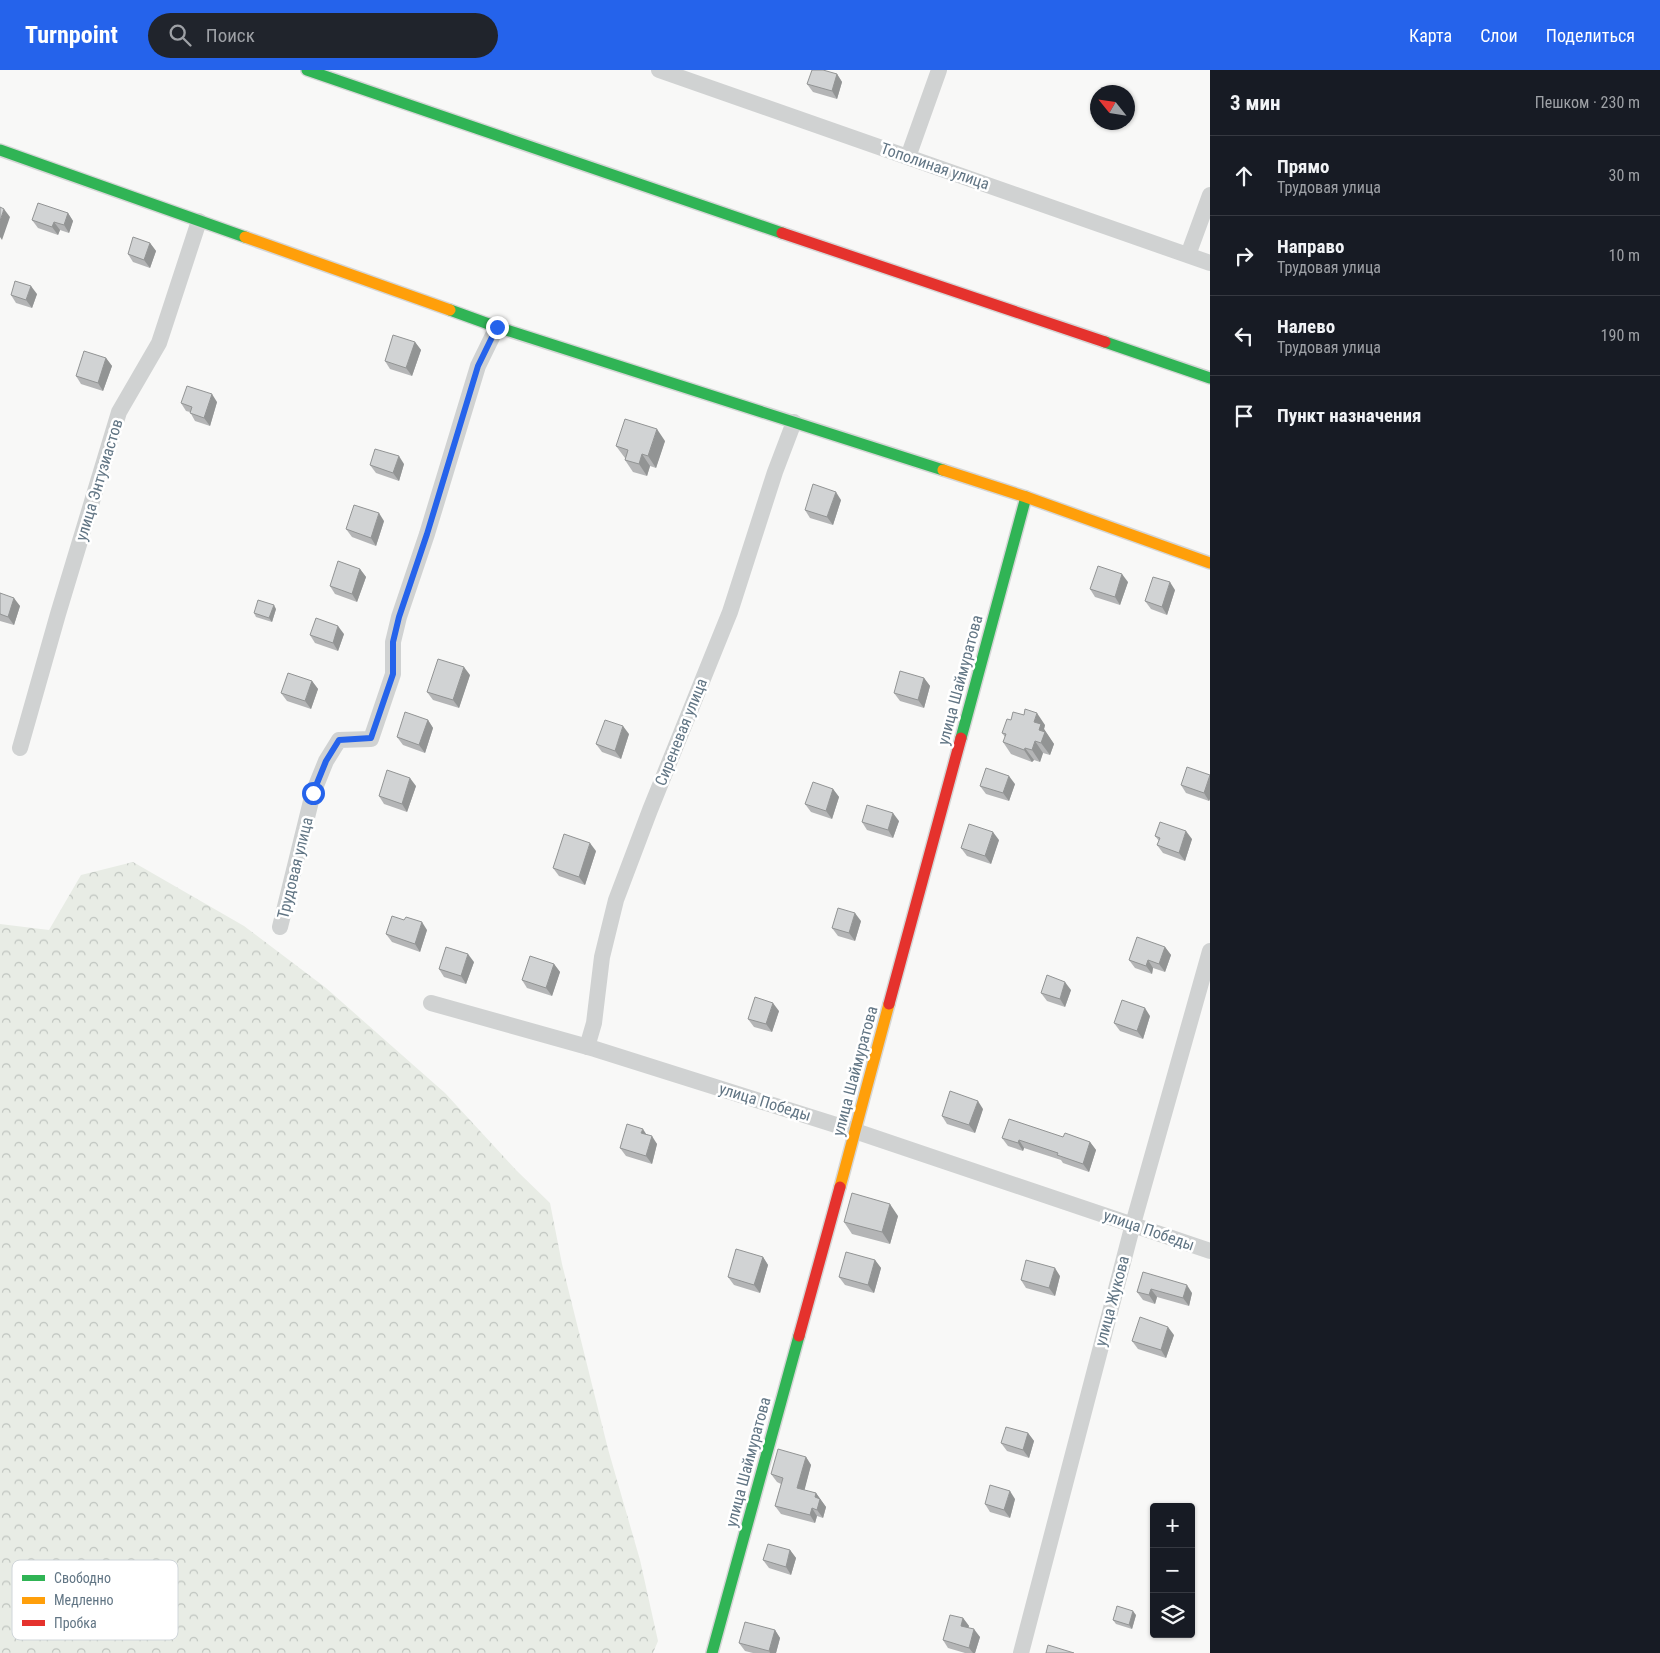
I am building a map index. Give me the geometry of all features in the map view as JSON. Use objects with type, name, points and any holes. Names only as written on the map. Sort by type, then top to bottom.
[{"type":"street","points":[[307,70],[1210,378]]},
{"type":"street","name":"Тополиная улица","points":[[660,70],[1210,262]]},
{"type":"street","points":[[908,157],[939,70]]},
{"type":"street","points":[[0,150],[497,327],[1026,497],[1210,563]]},
{"type":"street","points":[[1188,255],[1210,195]]},
{"type":"street","name":"улица Энтузиастов","points":[[20,748],[58,614],[120,412],[159,343],[199,221]]},
{"type":"street","name":"Трудовая улица","points":[[280,927],[313,793],[326,761],[339,740],[371,738],[393,674],[393,642],[399,617],[427,534],[478,366],[497,327]]},
{"type":"street","name":"Сиреневая улица","points":[[587,1047],[594,1023],[602,957],[616,900],[650,810],[730,612],[775,472],[794,422]]},
{"type":"street","name":"улица Шаймуратова","points":[[712,1653],[1026,497]]},
{"type":"street","name":"улица Жукова","points":[[1020,1653],[1133,1224],[1210,951]]},
{"type":"street","name":"улица Победы","points":[[430,1003],[587,1047],[855,1131],[1210,1251]]},
{"type":"green space","points":[[133,862],[244,926],[326,988],[445,1093],[516,1170],[550,1203],[562,1264],[608,1449],[640,1560],[658,1641],[653,1653],[0,1653],[0,924],[49,930],[81,875]]},
{"type":"building","points":[[812,70],[823,70],[837,74],[832,91],[807,84]]},
{"type":"building","points":[[38,203],[68,213],[64,225],[54,222],[52,227],[32,220]]},
{"type":"building","points":[[0,207],[4,209],[0,221]]},
{"type":"building","points":[[133,237],[150,243],[144,260],[128,254]]},
{"type":"building","points":[[15,281],[31,286],[26,300],[11,295]]},
{"type":"building","points":[[393,335],[415,342],[406,368],[385,361]]},
{"type":"building","points":[[84,351],[106,358],[98,383],[76,376]]},
{"type":"building","points":[[187,386],[212,394],[204,418],[190,413],[192,407],[181,403]]},
{"type":"building","points":[[625,419],[657,429],[648,456],[642,454],[639,464],[625,460],[628,450],[616,446]]},
{"type":"building","points":[[375,449],[399,456],[393,473],[370,465]]},
{"type":"building","points":[[813,484],[836,492],[827,517],[805,510]]},
{"type":"building","points":[[354,505],[379,513],[371,538],[346,529]]},
{"type":"building","points":[[338,561],[360,569],[352,594],[330,586]]},
{"type":"building","points":[[1098,566],[1122,574],[1115,597],[1090,589]]},
{"type":"building","points":[[1153,577],[1170,582],[1162,607],[1145,601]]},
{"type":"building","points":[[0,593],[14,598],[8,617],[0,614]]},
{"type":"building","points":[[258,600],[274,605],[269,618],[254,613]]},
{"type":"building","points":[[316,618],[338,626],[333,643],[310,635]]},
{"type":"building","points":[[438,659],[464,667],[453,700],[427,692]]},
{"type":"building","points":[[900,671],[924,678],[918,700],[894,693]]},
{"type":"building","points":[[288,673],[312,681],[305,701],[281,693]]},
{"type":"building","points":[[1025,709],[1037,713],[1034,722],[1041,724],[1039,730],[1045,732],[1041,743],[1035,741],[1032,750],[1025,748],[1024,750],[1003,742],[1006,734],[1002,733],[1007,719],[1011,720],[1013,712],[1024,715]]},
{"type":"building","points":[[405,712],[428,720],[419,745],[397,737]]},
{"type":"building","points":[[605,720],[623,726],[615,751],[596,744]]},
{"type":"building","points":[[1187,767],[1210,775],[1204,793],[1181,785]]},
{"type":"building","points":[[986,768],[1009,776],[1003,793],[980,786]]},
{"type":"building","points":[[387,770],[410,778],[402,804],[379,796]]},
{"type":"building","points":[[813,782],[833,789],[826,811],[805,804]]},
{"type":"building","points":[[867,805],[893,813],[888,830],[862,822]]},
{"type":"building","points":[[1160,822],[1186,831],[1179,853],[1157,845],[1160,838],[1155,836]]},
{"type":"building","points":[[969,824],[993,832],[985,856],[961,848]]},
{"type":"building","points":[[564,834],[590,843],[579,877],[553,868]]},
{"type":"building","points":[[838,908],[855,913],[849,933],[832,928]]},
{"type":"building","points":[[392,916],[404,920],[406,917],[422,922],[415,944],[386,934]]},
{"type":"building","points":[[1137,937],[1165,947],[1159,964],[1148,960],[1146,966],[1129,960]]},
{"type":"building","points":[[446,947],[468,954],[461,976],[439,969]]},
{"type":"building","points":[[530,956],[554,964],[546,988],[522,980]]},
{"type":"building","points":[[1047,975],[1065,982],[1060,999],[1041,993]]},
{"type":"building","points":[[755,997],[773,1003],[766,1024],[748,1019]]},
{"type":"building","points":[[1122,1000],[1145,1008],[1137,1031],[1114,1023]]},
{"type":"building","points":[[950,1091],[978,1101],[969,1125],[942,1116]]},
{"type":"building","points":[[1009,1119],[1063,1137],[1065,1133],[1090,1142],[1083,1164],[1057,1155],[1058,1153],[1019,1140],[1018,1143],[1002,1138]]},
{"type":"building","points":[[627,1124],[643,1129],[641,1133],[652,1136],[646,1156],[620,1148]]},
{"type":"building","points":[[852,1193],[890,1204],[882,1232],[844,1222]]},
{"type":"building","points":[[736,1249],[763,1257],[754,1285],[728,1277]]},
{"type":"building","points":[[846,1252],[875,1260],[868,1285],[839,1277]]},
{"type":"building","points":[[1026,1260],[1055,1268],[1049,1288],[1021,1280]]},
{"type":"building","points":[[1143,1272],[1187,1285],[1183,1298],[1151,1289],[1149,1295],[1137,1292]]},
{"type":"building","points":[[1140,1317],[1168,1327],[1161,1350],[1132,1341]]},
{"type":"building","points":[[1006,1427],[1028,1433],[1023,1450],[1001,1443]]},
{"type":"building","points":[[778,1449],[806,1457],[797,1488],[816,1493],[815,1497],[820,1499],[817,1510],[812,1508],[810,1515],[775,1506],[783,1478],[771,1474]]},
{"type":"building","points":[[990,1485],[1010,1491],[1004,1510],[985,1504]]},
{"type":"building","points":[[768,1544],[790,1550],[786,1567],[763,1560]]},
{"type":"building","points":[[1117,1606],[1133,1611],[1129,1625],[1113,1620]]},
{"type":"building","points":[[950,1615],[963,1618],[961,1626],[974,1629],[969,1648],[943,1640]]},
{"type":"building","points":[[745,1622],[775,1630],[769,1651],[739,1643]]},
{"type":"building","points":[[1048,1645],[1074,1653],[1046,1653]]},
{"type":"traffic: fast","points":[[307,70],[782,233]]},
{"type":"traffic: fast","points":[[0,150],[245,237]]},
{"type":"traffic: fast","points":[[450,310],[497,327],[943,470]]},
{"type":"traffic: fast","points":[[1105,342],[1210,378]]},
{"type":"traffic: fast","points":[[961,738],[1026,497]]},
{"type":"traffic: fast","points":[[712,1653],[799,1336]]},
{"type":"traffic: slow","points":[[245,237],[450,310]]},
{"type":"traffic: slow","points":[[943,470],[1026,497],[1210,563]]},
{"type":"traffic: slow","points":[[840,1187],[889,1004]]},
{"type":"traffic: jam","points":[[782,233],[1105,342]]},
{"type":"traffic: jam","points":[[889,1004],[961,738]]},
{"type":"traffic: jam","points":[[799,1336],[840,1187]]},
{"type":"route","points":[[313,793],[326,761],[339,740],[371,738],[393,674],[393,642],[399,617],[427,534],[478,366],[497,327]]}]
